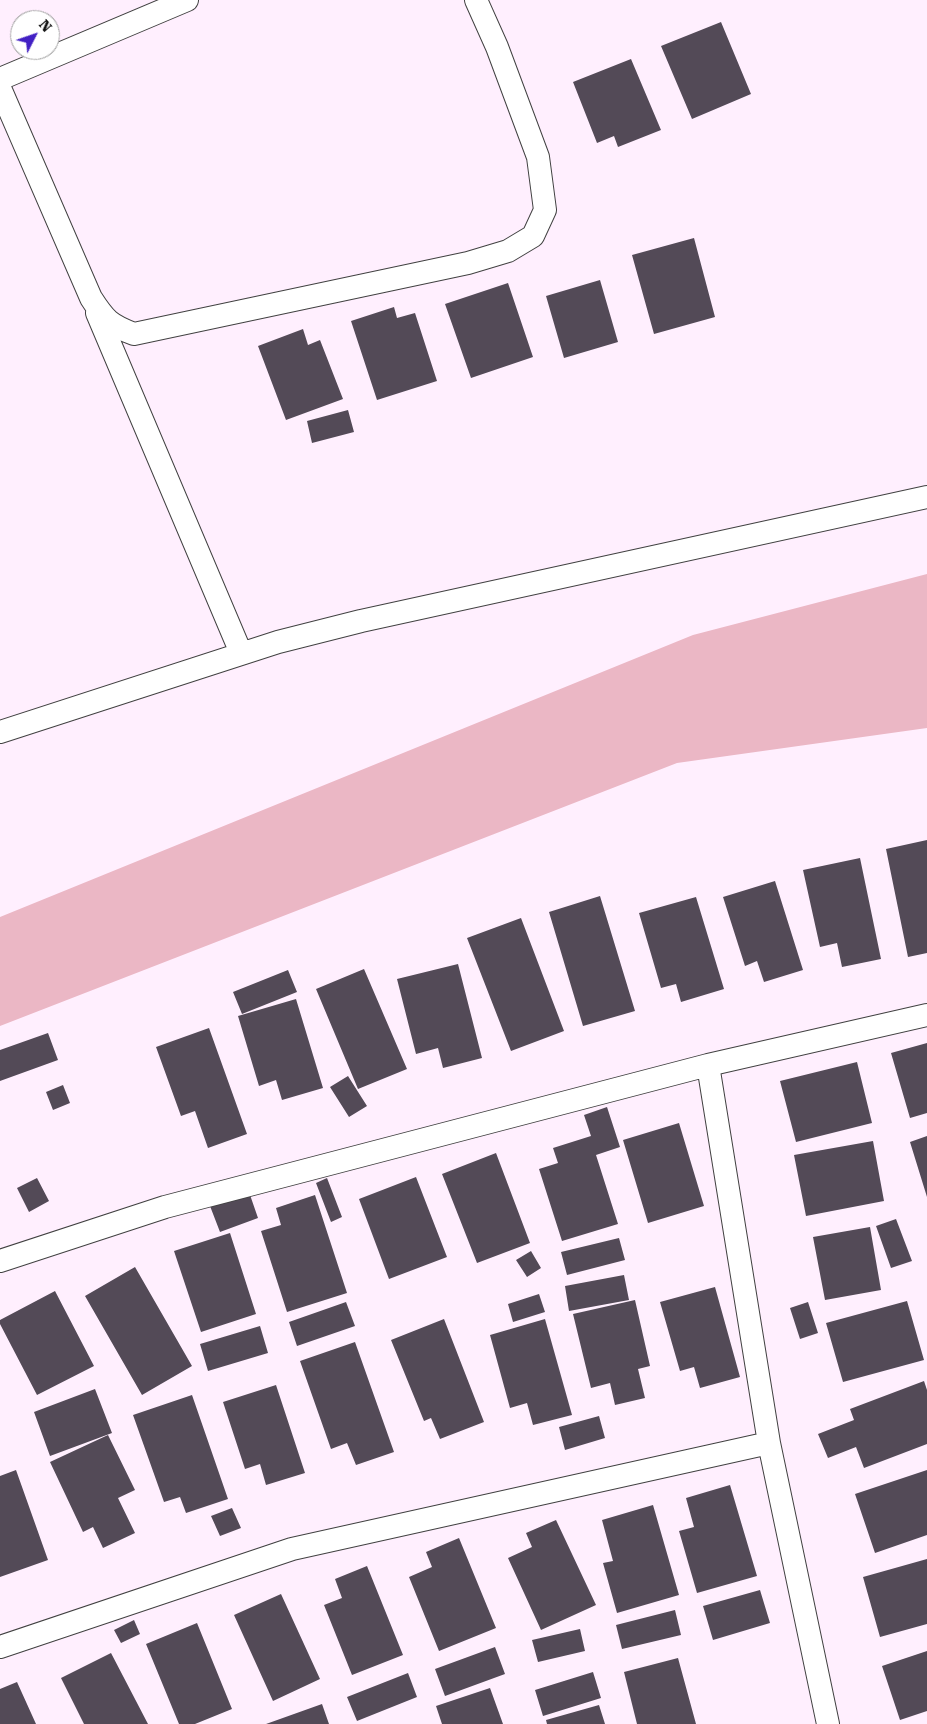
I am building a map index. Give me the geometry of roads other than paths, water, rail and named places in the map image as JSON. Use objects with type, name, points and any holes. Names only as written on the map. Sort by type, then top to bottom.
[{"type":"street","points":[[0,79],[187,0]]},
{"type":"street","points":[[91,298],[100,313],[115,327],[134,334],[468,263],[508,252],[533,236],[545,210],[538,157],[497,47],[476,0]]},
{"type":"street","points":[[0,88],[241,653]]},
{"type":"street","points":[[0,732],[278,642],[361,621],[927,497]]},
{"type":"street","points":[[0,1261],[165,1207],[708,1065],[927,1015]]},
{"type":"street","points":[[708,1065],[770,1443],[828,1724]]},
{"type":"street","points":[[0,1647],[292,1549],[770,1443]]}]
